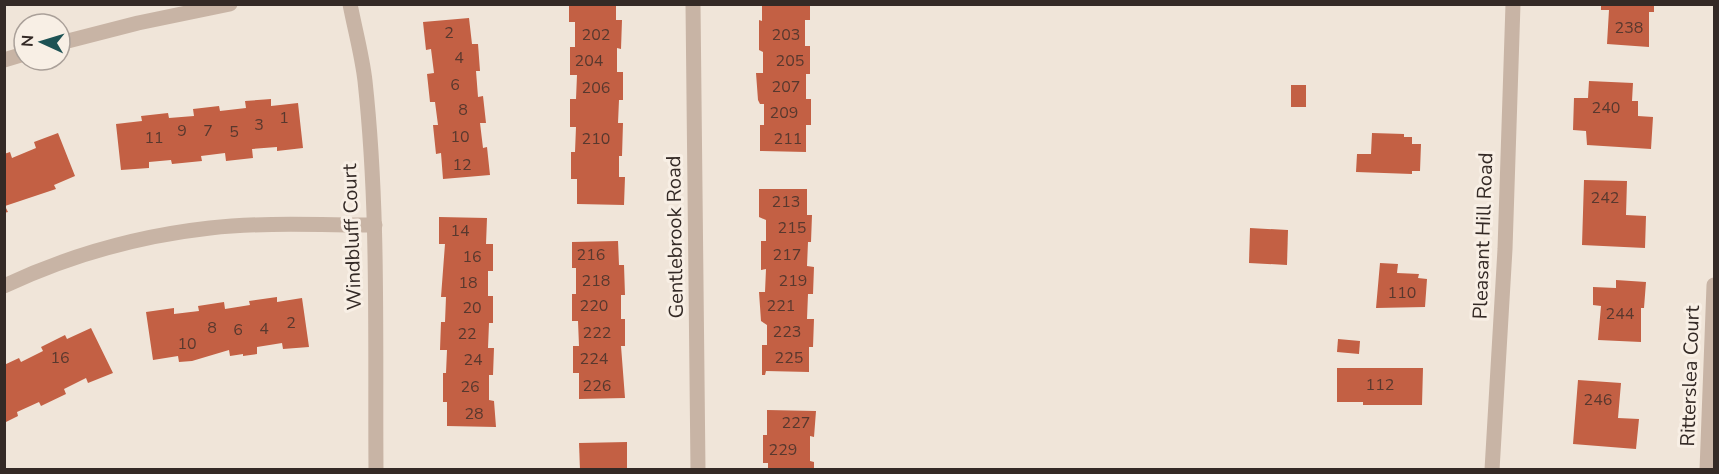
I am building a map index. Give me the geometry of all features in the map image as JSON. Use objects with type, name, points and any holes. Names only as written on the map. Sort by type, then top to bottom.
[{"type":"street","points":[[72,40],[138,23],[230,4]]},
{"type":"street","name":"Windbluff Court","points":[[350,4],[364,79],[375,225],[376,470]]},
{"type":"street","name":"Gentlebrook Road","points":[[693,4],[698,470]]},
{"type":"street","name":"Pleasant Hill Road","points":[[1492,470],[1505,249],[1513,4]]},
{"type":"street","points":[[4,286],[72,257],[160,235],[212,228],[375,225]]},
{"type":"street","name":"Ritterslea Court","points":[[1707,470],[1714,285]]},
{"type":"building","points":[[569,4],[616,4],[616,20],[622,20],[621,49],[617,48],[617,72],[623,72],[623,100],[619,100],[618,123],[623,123],[619,177],[625,177],[624,205],[577,204],[577,179],[571,179],[571,152],[575,152],[576,127],[570,127],[570,99],[576,99],[577,75],[570,75],[570,47],[575,47],[575,22],[569,22]]},
{"type":"building","points":[[762,4],[810,4],[810,20],[805,20],[805,46],[810,46],[810,74],[806,74],[806,99],[811,99],[811,125],[806,125],[806,152],[760,151],[760,125],[764,125],[764,104],[760,104],[758,100],[756,73],[763,73],[763,52],[759,50],[759,20],[762,21]]},
{"type":"building","points":[[1601,4],[1654,4],[1654,12],[1649,12],[1649,47],[1607,44],[1609,10],[1601,10]]},
{"type":"building","points":[[469,18],[472,44],[478,44],[480,71],[476,71],[478,97],[483,96],[486,123],[480,123],[483,148],[487,147],[490,175],[443,179],[441,153],[436,154],[433,125],[438,125],[435,102],[430,102],[427,74],[434,73],[431,49],[426,50],[423,22]]},
{"type":"building","points":[[1589,81],[1633,83],[1632,101],[1638,101],[1638,116],[1653,117],[1651,149],[1587,145],[1586,131],[1573,130],[1574,98],[1588,98]]},
{"type":"building","points":[[1291,85],[1306,85],[1306,107],[1291,107]]},
{"type":"building","points":[[271,99],[271,106],[298,103],[303,148],[277,151],[277,147],[252,149],[253,158],[226,161],[225,153],[201,156],[202,161],[172,164],[171,160],[149,162],[149,168],[121,170],[116,124],[142,121],[141,116],[168,113],[169,118],[194,116],[193,109],[219,106],[220,111],[246,108],[245,101]]},
{"type":"building","points":[[58,133],[75,176],[54,185],[56,189],[5,206],[8,212],[4,213],[4,154],[10,152],[12,158],[36,148],[34,142]]},
{"type":"building","points":[[1372,133],[1404,134],[1404,137],[1412,137],[1412,144],[1421,144],[1420,171],[1412,171],[1412,174],[1356,172],[1357,154],[1371,154]]},
{"type":"building","points":[[1584,180],[1627,181],[1626,215],[1646,216],[1645,248],[1582,245]]},
{"type":"building","points":[[759,189],[807,189],[807,215],[812,215],[807,266],[814,267],[813,294],[808,294],[807,319],[814,319],[813,347],[809,347],[809,372],[766,371],[765,375],[762,375],[762,345],[767,345],[767,325],[761,321],[759,292],[765,292],[766,269],[761,270],[761,241],[766,241],[766,220],[759,217]]},
{"type":"building","points":[[439,217],[487,218],[486,244],[493,244],[493,271],[488,271],[488,296],[493,296],[493,323],[489,323],[488,348],[494,348],[493,375],[489,375],[489,400],[494,401],[496,427],[447,426],[447,402],[443,402],[443,373],[446,373],[447,350],[440,350],[441,322],[445,322],[446,297],[441,297],[445,244],[439,244]]},
{"type":"building","points":[[1250,228],[1288,230],[1287,265],[1249,263]]},
{"type":"building","points":[[618,241],[619,265],[624,265],[625,295],[621,295],[621,319],[625,319],[625,346],[621,346],[625,398],[579,399],[579,373],[573,373],[573,346],[579,346],[578,321],[572,321],[572,294],[576,294],[576,268],[572,268],[572,242]]},
{"type":"building","points":[[1380,263],[1398,264],[1397,273],[1419,274],[1418,278],[1427,279],[1425,307],[1376,308]]},
{"type":"building","points":[[1616,280],[1646,282],[1644,308],[1641,308],[1641,342],[1598,340],[1601,306],[1593,305],[1593,287],[1616,288]]},
{"type":"building","points":[[277,297],[277,302],[302,298],[309,347],[283,349],[282,343],[257,347],[257,354],[243,356],[243,354],[230,356],[229,350],[192,361],[179,362],[178,356],[153,360],[146,312],[174,308],[174,314],[199,311],[198,306],[224,302],[225,309],[250,305],[249,301]]},
{"type":"building","points":[[91,328],[113,373],[88,383],[86,378],[64,389],[66,394],[41,406],[39,402],[17,412],[18,416],[4,423],[4,365],[19,358],[21,362],[43,351],[41,347],[65,335],[67,339]]},
{"type":"building","points":[[1338,339],[1360,341],[1359,354],[1337,352]]},
{"type":"building","points":[[1337,368],[1423,368],[1422,405],[1363,405],[1363,402],[1337,402]]},
{"type":"building","points":[[1578,380],[1621,383],[1618,418],[1639,419],[1636,449],[1573,444]]},
{"type":"building","points":[[767,410],[816,411],[814,437],[810,436],[810,461],[814,462],[814,470],[768,470],[768,463],[763,463],[763,435],[767,435]]},
{"type":"building","points":[[627,442],[627,470],[580,470],[579,443]]}]
